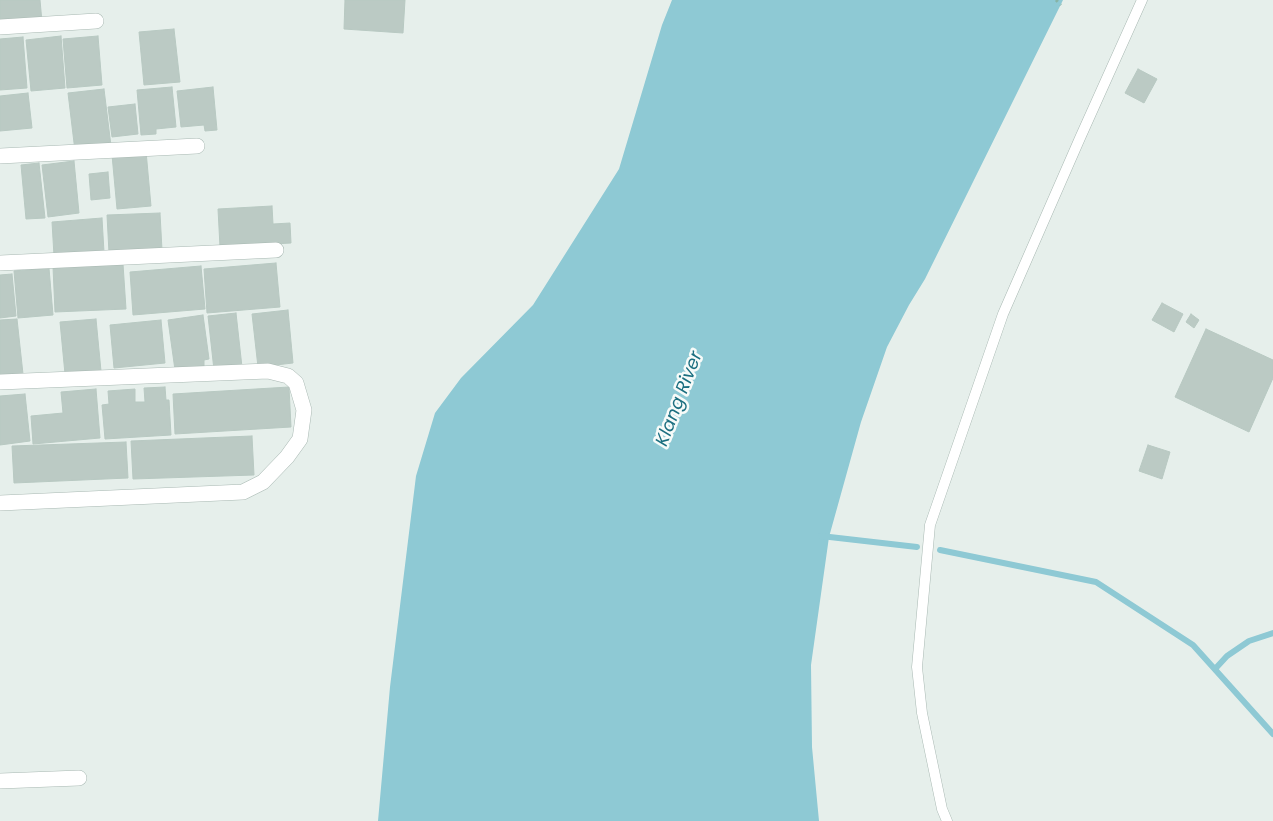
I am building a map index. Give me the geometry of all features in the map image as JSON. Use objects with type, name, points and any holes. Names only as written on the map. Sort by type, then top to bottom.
[{"type":"street","points":[[0,28],[96,21]]},
{"type":"street","points":[[0,156],[197,146]]},
{"type":"street","points":[[0,263],[276,250]]},
{"type":"street","points":[[0,382],[268,371],[288,376],[296,383],[304,410],[300,439],[287,457],[263,482],[242,492],[0,503]]},
{"type":"street","points":[[0,781],[79,778]]},
{"type":"lane","points":[[947,821],[942,809],[922,713],[917,667],[930,525],[1003,314],[1142,0]]},
{"type":"path","points":[[1056,0],[1061,5]]},
{"type":"water","name":"Klang River","points":[[672,0],[1063,0],[925,279],[887,347],[861,422],[829,537],[811,665],[812,747],[819,821],[378,821],[390,687],[416,476],[435,413],[461,378],[533,305],[619,169],[662,25]]},
{"type":"building","points":[[0,0],[40,0],[42,22],[0,25]]},
{"type":"building","points":[[345,0],[405,0],[403,33],[344,29]]},
{"type":"building","points":[[174,29],[180,82],[144,85],[139,32]]},
{"type":"building","points":[[61,36],[65,88],[31,91],[26,40]]},
{"type":"building","points":[[98,36],[102,85],[67,88],[63,39]]},
{"type":"building","points":[[23,37],[27,88],[0,90],[0,39]]},
{"type":"building","points":[[1138,69],[1157,79],[1144,103],[1125,93]]},
{"type":"building","points":[[172,87],[176,127],[156,129],[156,134],[141,135],[137,90]]},
{"type":"building","points":[[213,87],[217,130],[205,131],[204,125],[181,127],[177,91]]},
{"type":"building","points":[[104,89],[111,146],[75,151],[68,93]]},
{"type":"building","points":[[28,93],[32,128],[0,131],[0,96]]},
{"type":"building","points":[[135,104],[138,134],[112,137],[108,107]]},
{"type":"building","points":[[146,151],[151,206],[117,209],[112,155]]},
{"type":"building","points":[[74,161],[79,213],[48,217],[42,165]]},
{"type":"building","points":[[39,163],[45,218],[26,219],[21,165]]},
{"type":"building","points":[[108,172],[110,198],[91,200],[89,174]]},
{"type":"building","points":[[272,206],[273,224],[290,223],[291,243],[220,247],[218,209]]},
{"type":"building","points":[[160,213],[162,250],[109,253],[107,215]]},
{"type":"building","points":[[102,218],[104,252],[54,256],[52,222]]},
{"type":"building","points":[[276,263],[280,307],[207,313],[204,269]]},
{"type":"building","points":[[123,264],[126,309],[55,312],[53,267]]},
{"type":"building","points":[[201,266],[205,309],[133,315],[130,272]]},
{"type":"building","points":[[49,268],[53,315],[18,318],[14,271]]},
{"type":"building","points":[[12,274],[16,316],[0,318],[0,275]]},
{"type":"building","points":[[1162,303],[1183,314],[1174,332],[1152,320]]},
{"type":"building","points":[[288,310],[293,363],[258,367],[252,314]]},
{"type":"building","points":[[236,313],[242,367],[214,370],[208,316]]},
{"type":"building","points":[[1191,314],[1199,320],[1194,328],[1186,322]]},
{"type":"building","points":[[203,315],[209,359],[204,360],[204,366],[175,370],[168,320]]},
{"type":"building","points":[[17,319],[23,374],[0,376],[0,320]]},
{"type":"building","points":[[96,319],[101,371],[65,374],[60,322]]},
{"type":"building","points":[[161,320],[165,363],[114,368],[110,325]]},
{"type":"building","points":[[1206,329],[1273,360],[1273,378],[1249,432],[1175,397]]},
{"type":"building","points":[[165,387],[166,400],[169,400],[171,435],[105,439],[102,405],[109,404],[108,391],[135,389],[135,402],[145,402],[144,388]]},
{"type":"building","points":[[289,387],[291,427],[175,434],[173,394]]},
{"type":"building","points":[[96,389],[100,438],[33,444],[31,416],[63,413],[61,392]]},
{"type":"building","points":[[25,394],[30,441],[0,445],[0,396]]},
{"type":"building","points":[[252,436],[254,475],[133,479],[131,441]]},
{"type":"building","points":[[126,442],[128,478],[14,483],[12,446]]},
{"type":"building","points":[[1148,445],[1170,452],[1162,479],[1139,471]]},
{"type":"waterway","points":[[821,536],[917,547]]},
{"type":"waterway","points":[[940,550],[1096,582],[1193,645],[1273,734]]},
{"type":"waterway","points":[[1215,669],[1227,656],[1249,641],[1273,633]]}]
